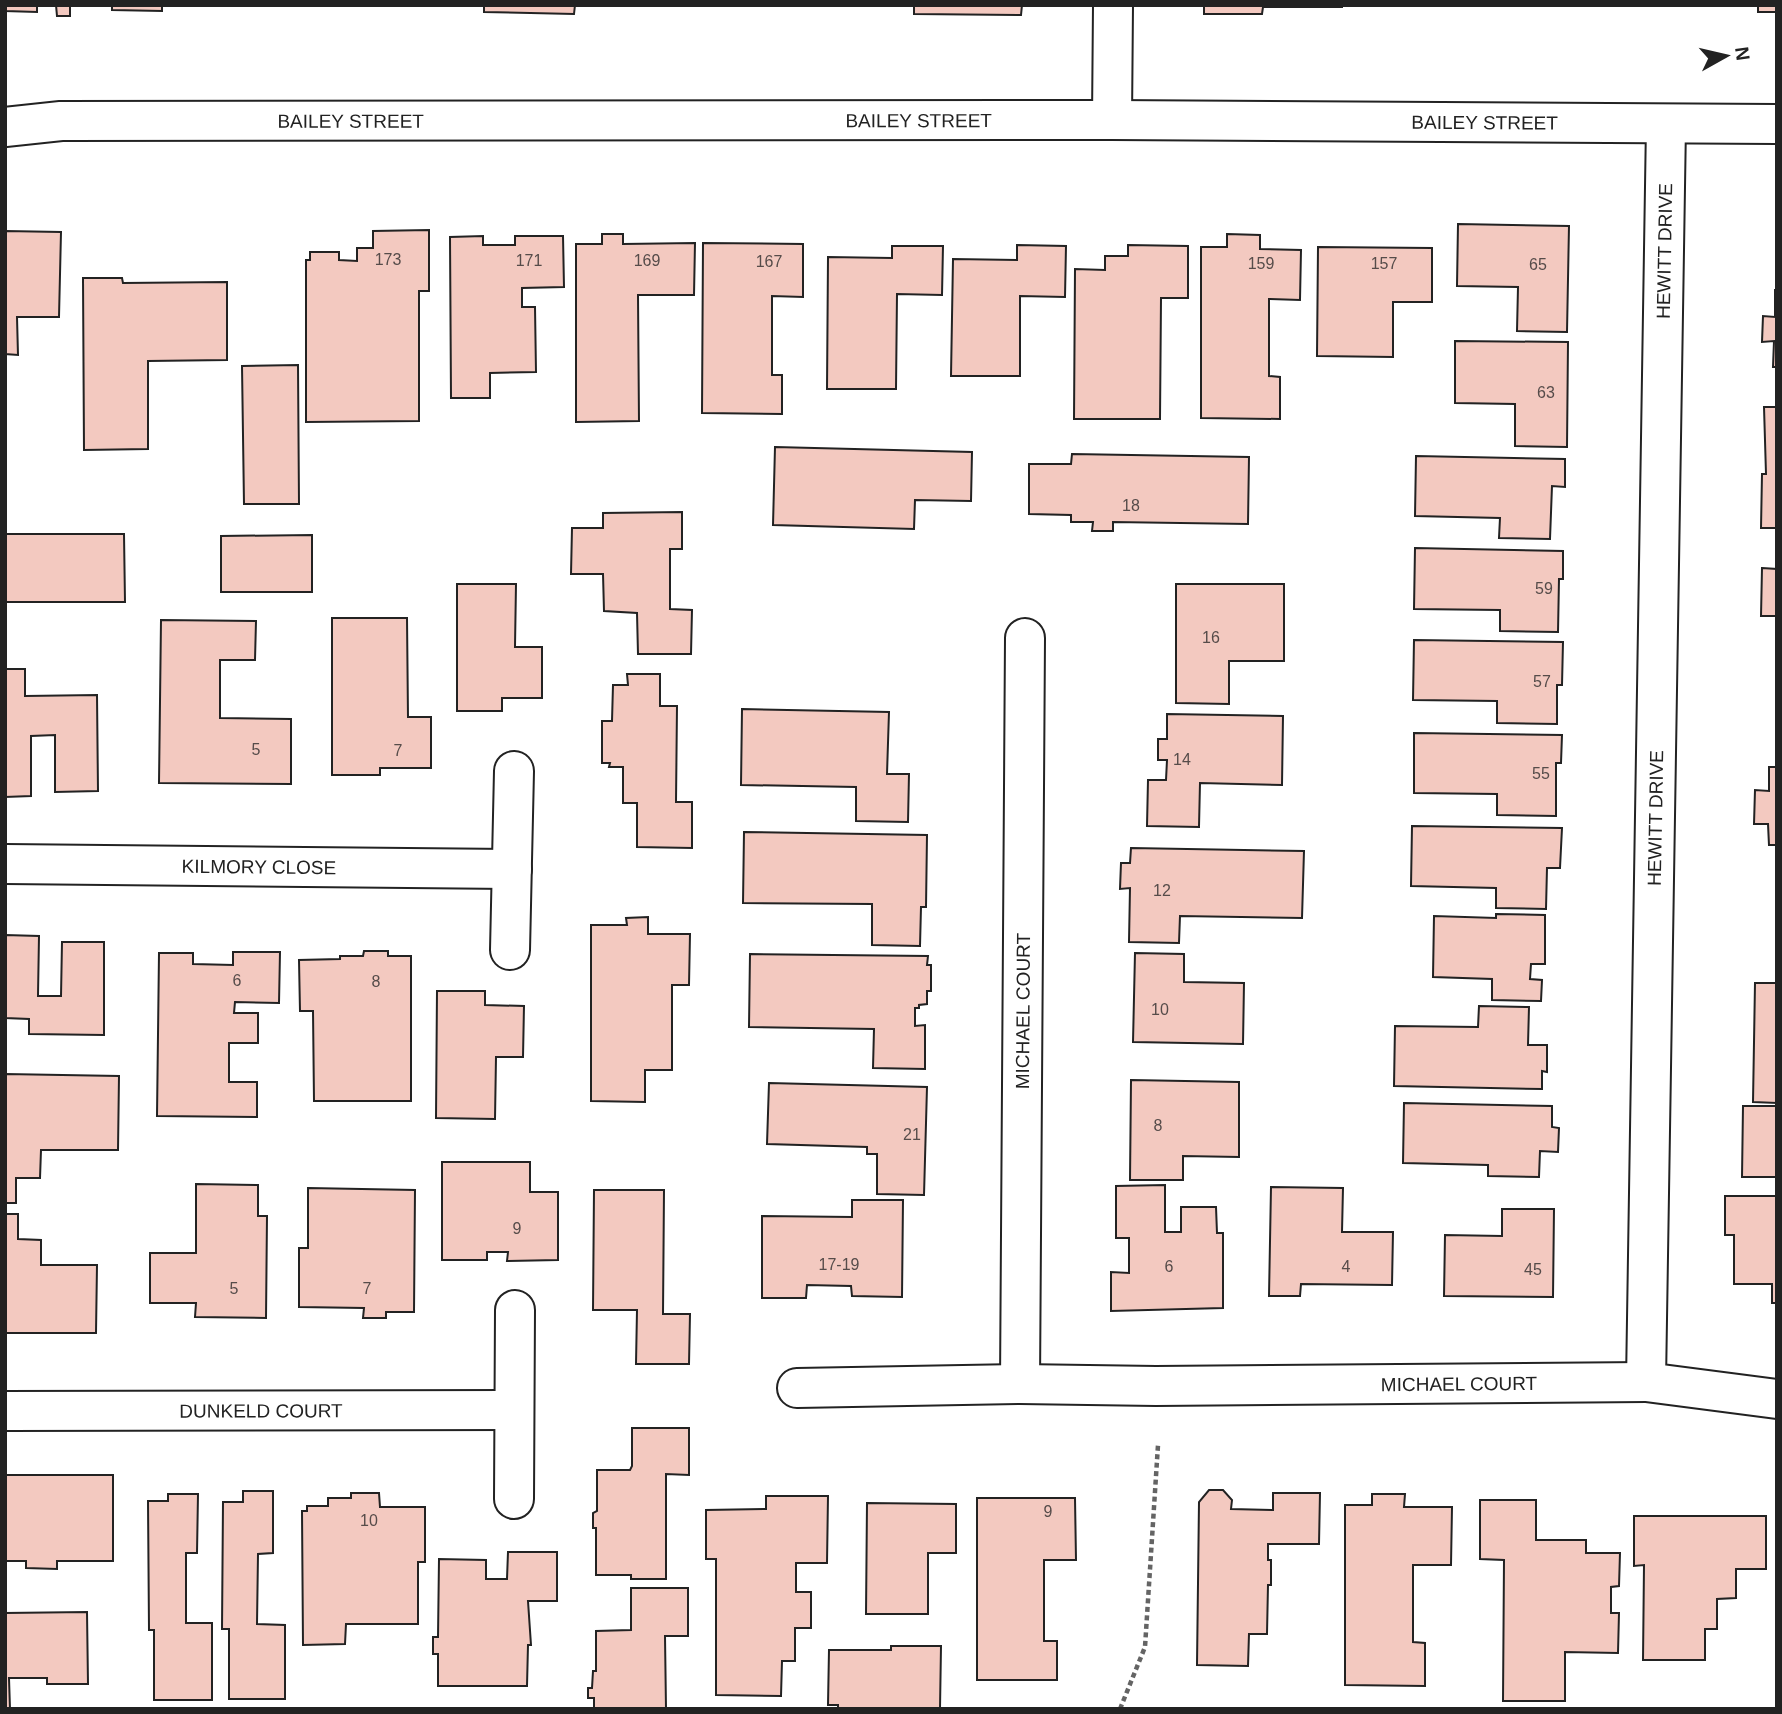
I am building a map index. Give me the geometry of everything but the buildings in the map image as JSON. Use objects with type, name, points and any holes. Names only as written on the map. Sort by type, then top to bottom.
[{"type":"street","points":[[1112,120],[1113,5]]},
{"type":"street","name":"BAILEY STREET","points":[[5,109],[61,121]]},
{"type":"street","name":"BAILEY STREET","points":[[5,127],[61,121],[1112,120],[1777,124]]},
{"type":"street","name":"HEWITT DRIVE","points":[[1646,1382],[1666,124]]},
{"type":"street","name":"MICHAEL COURT","points":[[1020,1384],[1025,638]]},
{"type":"street","points":[[510,950],[514,771]]},
{"type":"street","name":"KILMORY CLOSE","points":[[5,864],[512,869]]},
{"type":"street","points":[[514,1499],[515,1310]]},
{"type":"street","points":[[1646,1382],[1777,1399]]},
{"type":"street","name":"MICHAEL COURT","points":[[797,1388],[1020,1384],[1156,1387],[1646,1382]]},
{"type":"street","name":"DUNKELD COURT","points":[[5,1411],[514,1410]]},
{"type":"path","points":[[1120,1709],[1144,1647],[1158,1445]]}]
